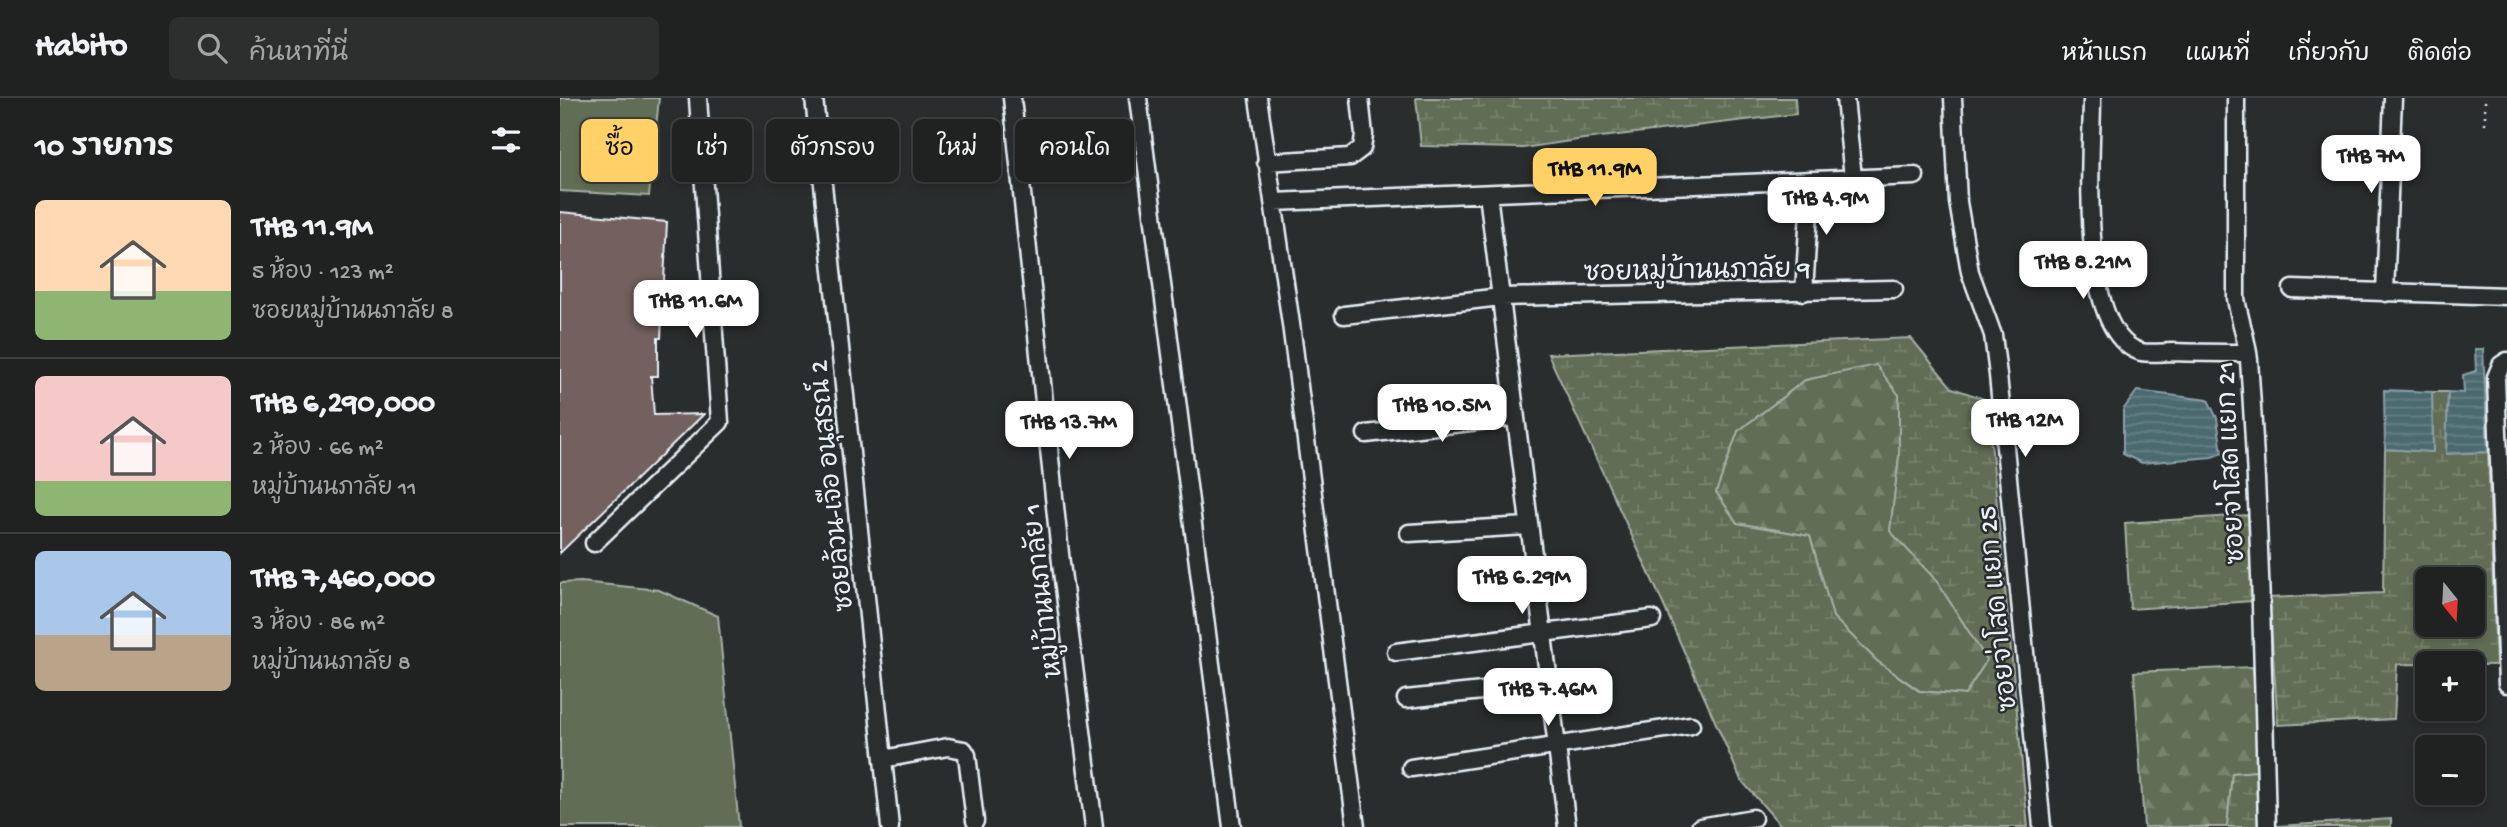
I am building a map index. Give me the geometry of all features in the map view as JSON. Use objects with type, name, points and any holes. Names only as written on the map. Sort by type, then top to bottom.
[{"type":"street","points":[[594,543],[720,422],[698,98]]},
{"type":"street","name":"ซอยล้วน-เจือ อนุสรณ์ 2","points":[[814,98],[890,827]]},
{"type":"street","name":"หมู่บ้านนภาลัย 1","points":[[1012,98],[1061,563],[1094,827]]},
{"type":"street","points":[[1138,98],[1232,827]]},
{"type":"street","points":[[1258,98],[1356,827]]},
{"type":"street","points":[[1266,162],[1350,157],[1362,148],[1364,135],[1360,98]]},
{"type":"street","points":[[1845,98],[1853,178]]},
{"type":"street","name":"ซอยจ่าโสด แยก 25","points":[[1952,98],[1958,202],[1970,272],[1993,335],[1998,375],[2042,827]]},
{"type":"street","points":[[2092,98],[2092,255],[2099,291],[2112,329],[2121,341],[2142,352],[2248,353]]},
{"type":"street","name":"ซอยจ่าโสด แยก 21","points":[[2236,98],[2236,298],[2238,318],[2248,353],[2261,595],[2267,827]]},
{"type":"street","points":[[2385,293],[2393,98]]},
{"type":"street","points":[[1273,202],[1915,176]]},
{"type":"street","points":[[1804,292],[1811,180]]},
{"type":"street","points":[[1488,194],[1527,526],[1567,827]]},
{"type":"street","name":"ซอยหมู่บ้านนภาลัย 9","points":[[1344,315],[1501,297],[1894,289]]},
{"type":"street","points":[[2292,289],[2507,296]]},
{"type":"street","points":[[2507,361],[2501,365],[2496,377],[2507,684]]},
{"type":"street","points":[[1366,434],[1514,417]]},
{"type":"street","points":[[1409,533],[1527,526]]},
{"type":"street","points":[[1396,652],[1652,619]]},
{"type":"street","points":[[1406,699],[1549,684]]},
{"type":"street","points":[[1411,768],[1691,725]]},
{"type":"street","points":[[883,759],[948,747],[964,750],[967,755],[975,821]]},
{"type":"street","points":[[1700,827],[1753,818]]},
{"type":"path","points":[[2485,98],[2485,124]]},
{"type":"green space","points":[[560,98],[659,98],[657,119],[581,119],[581,182],[650,182],[649,196],[560,191]]},
{"type":"green space","points":[[1416,98],[1795,98],[1796,114],[1523,148],[1421,146]]},
{"type":"green space","points":[[1911,338],[1952,388],[1987,400],[2028,827],[1782,827],[1741,780],[1548,354]],"holes":[[[1876,365],[1899,395],[1899,457],[1890,531],[1936,580],[1987,660],[1965,695],[1919,691],[1877,661],[1833,617],[1810,536],[1737,523],[1716,492],[1738,431],[1805,380]]]},
{"type":"green space","points":[[1876,364],[1899,395],[1899,457],[1890,531],[1936,580],[1987,660],[1965,695],[1920,691],[1877,661],[1833,617],[1810,536],[1737,523],[1716,492],[1738,431],[1805,380]]},
{"type":"green space","points":[[2432,392],[2448,392],[2447,453],[2488,452],[2496,665],[2485,665],[2485,651],[2415,651],[2415,664],[2397,664],[2394,719],[2278,725],[2269,598],[2383,593],[2385,449],[2433,452]]},
{"type":"green space","points":[[2248,515],[2253,601],[2130,609],[2125,523]]},
{"type":"green space","points":[[581,582],[659,590],[718,616],[739,827],[560,827],[560,583]]},
{"type":"green space","points":[[2253,667],[2259,771],[2232,773],[2227,827],[2144,827],[2134,672]]},
{"type":"green space","points":[[2259,771],[2260,827],[2227,827],[2232,773]]},
{"type":"green space","points":[[2391,819],[2391,827],[2277,826]]},
{"type":"water","points":[[2475,349],[2483,349],[2488,452],[2446,454],[2448,392],[2464,393],[2463,375],[2476,371]]},
{"type":"water","points":[[2384,390],[2432,392],[2433,452],[2385,449]]},
{"type":"water","points":[[2137,391],[2208,400],[2217,418],[2222,453],[2212,457],[2142,463],[2123,454],[2123,410]]},
{"type":"building","points":[[560,212],[667,222],[661,338],[658,338],[658,376],[651,376],[654,415],[704,414],[560,553]]}]
